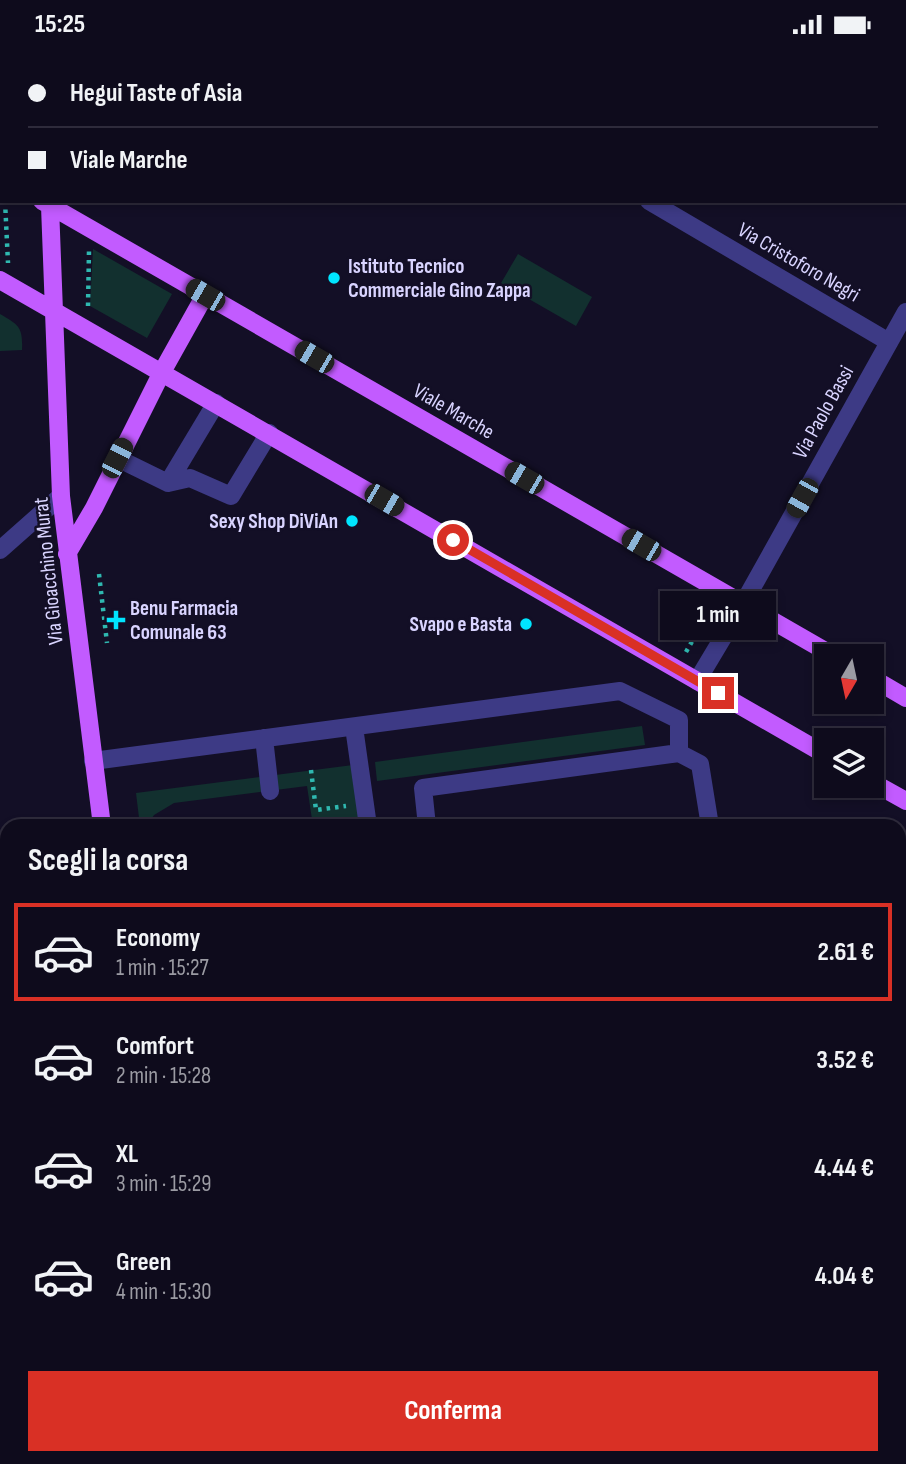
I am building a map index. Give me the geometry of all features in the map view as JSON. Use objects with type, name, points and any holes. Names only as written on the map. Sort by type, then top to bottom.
[{"type":"main road","name":"Viale Marche","points":[[48,203],[814,645]]},
{"type":"main road","name":"Viale Marche","points":[[48,203],[53,310]]},
{"type":"main road","points":[[4,272],[53,310],[814,748]]},
{"type":"main road","points":[[67,554],[94,508],[117,458],[205,295]]},
{"type":"main road","name":"Via Gioacchino Murat","points":[[53,310],[61,496],[101,819]]},
{"type":"main road","points":[[884,685],[906,698]]},
{"type":"main road","points":[[884,789],[906,801]]},
{"type":"street","name":"Via Cristoforo Negri","points":[[652,203],[889,342]]},
{"type":"street","name":"Via Paolo Bassi","points":[[697,681],[906,312]]},
{"type":"street","points":[[169,483],[216,403]]},
{"type":"street","points":[[117,458],[169,483],[190,478],[232,496],[269,433]]},
{"type":"street","points":[[0,550],[61,496]]},
{"type":"street","points":[[93,761],[620,691],[678,720],[679,753]]},
{"type":"street","points":[[354,727],[367,819]]},
{"type":"street","points":[[264,739],[270,792]]},
{"type":"street","points":[[427,819],[423,788],[679,753],[700,764],[709,819]]},
{"type":"path","points":[[4,272],[5,203]]},
{"type":"path","points":[[88,306],[89,242]]},
{"type":"path","points":[[99,574],[107,643]]},
{"type":"path","points":[[684,656],[712,607]]},
{"type":"path","points":[[311,771],[316,810],[365,805]]},
{"type":"green space","points":[[93,249],[172,294],[147,338],[90,306]]},
{"type":"green space","points":[[518,254],[592,297],[576,326],[501,283]]},
{"type":"green space","points":[[0,314],[18,327],[22,336],[22,350],[0,351]]},
{"type":"green space","points":[[642,726],[645,745],[377,781],[375,762]]},
{"type":"green space","points":[[353,765],[359,819],[312,819],[307,786],[174,803],[151,819],[139,819],[136,793]]},
{"type":"place","name":"Istituto Tecnico Commerciale Gino Zappa","points":[[334,278]]},
{"type":"place","name":"Sexy Shop DiViAn","points":[[352,521]]},
{"type":"place","name":"Benu Farmacia Comunale 63","points":[[116,620]]},
{"type":"place","name":"Svapo e Basta","points":[[526,624]]},
{"type":"route","points":[[453,540],[718,693]]}]
